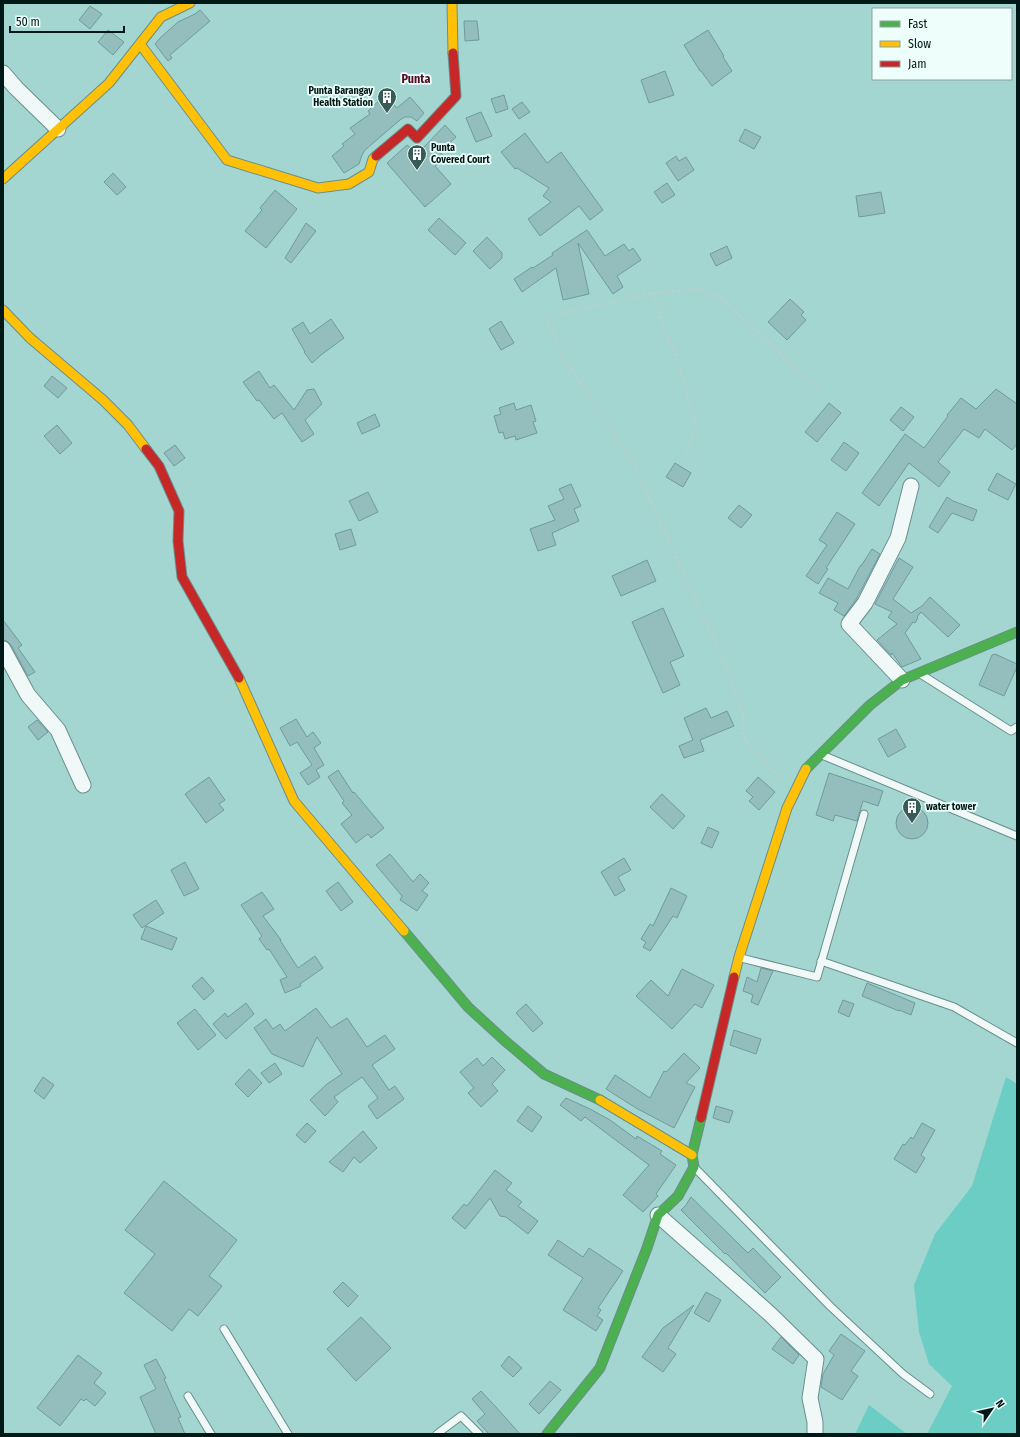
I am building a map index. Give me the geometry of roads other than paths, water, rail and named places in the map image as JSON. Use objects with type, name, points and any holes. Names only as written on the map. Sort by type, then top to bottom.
[{"type":"street","points":[[3,179],[109,83],[161,17],[190,3]]},
{"type":"street","points":[[140,44],[227,160],[318,188],[348,184],[369,172],[373,159],[408,129],[417,138],[456,96],[452,3]]},
{"type":"street","points":[[3,73],[16,88],[58,129]]},
{"type":"street","points":[[3,310],[30,338],[103,400],[128,425],[158,466],[180,511],[178,541],[182,577],[239,677],[294,801],[468,1007],[504,1040],[544,1074],[596,1098],[692,1155]]},
{"type":"street","points":[[902,680],[849,624],[865,603],[898,538],[911,486]]},
{"type":"street","points":[[547,1434],[600,1368],[647,1248],[658,1215],[678,1196],[694,1167],[692,1155],[739,957],[786,808],[806,767],[870,705],[902,680],[1017,632]]},
{"type":"street","points":[[3,649],[28,695],[58,730],[83,785]]},
{"type":"street","points":[[658,1215],[770,1314],[816,1359],[810,1398],[815,1422],[814,1434]]},
{"type":"lane","points":[[919,673],[1011,731],[1017,727]]},
{"type":"lane","points":[[820,754],[1017,836]]},
{"type":"lane","points":[[739,957],[817,976],[864,814]]},
{"type":"lane","points":[[821,961],[954,1007],[1017,1043]]},
{"type":"lane","points":[[694,1167],[831,1307],[903,1374],[930,1394]]},
{"type":"lane","points":[[224,1329],[288,1434]]},
{"type":"lane","points":[[188,1396],[211,1434]]},
{"type":"lane","points":[[437,1434],[461,1416],[478,1434]]},
{"type":"place","name":"Punta Barangay Health Station","points":[[387,114]]},
{"type":"place","name":"Punta Covered Court","points":[[417,171]]},
{"type":"place","name":"water tower","points":[[912,824]]},
{"type":"district","name":"Punta","points":[[416,79]]}]
